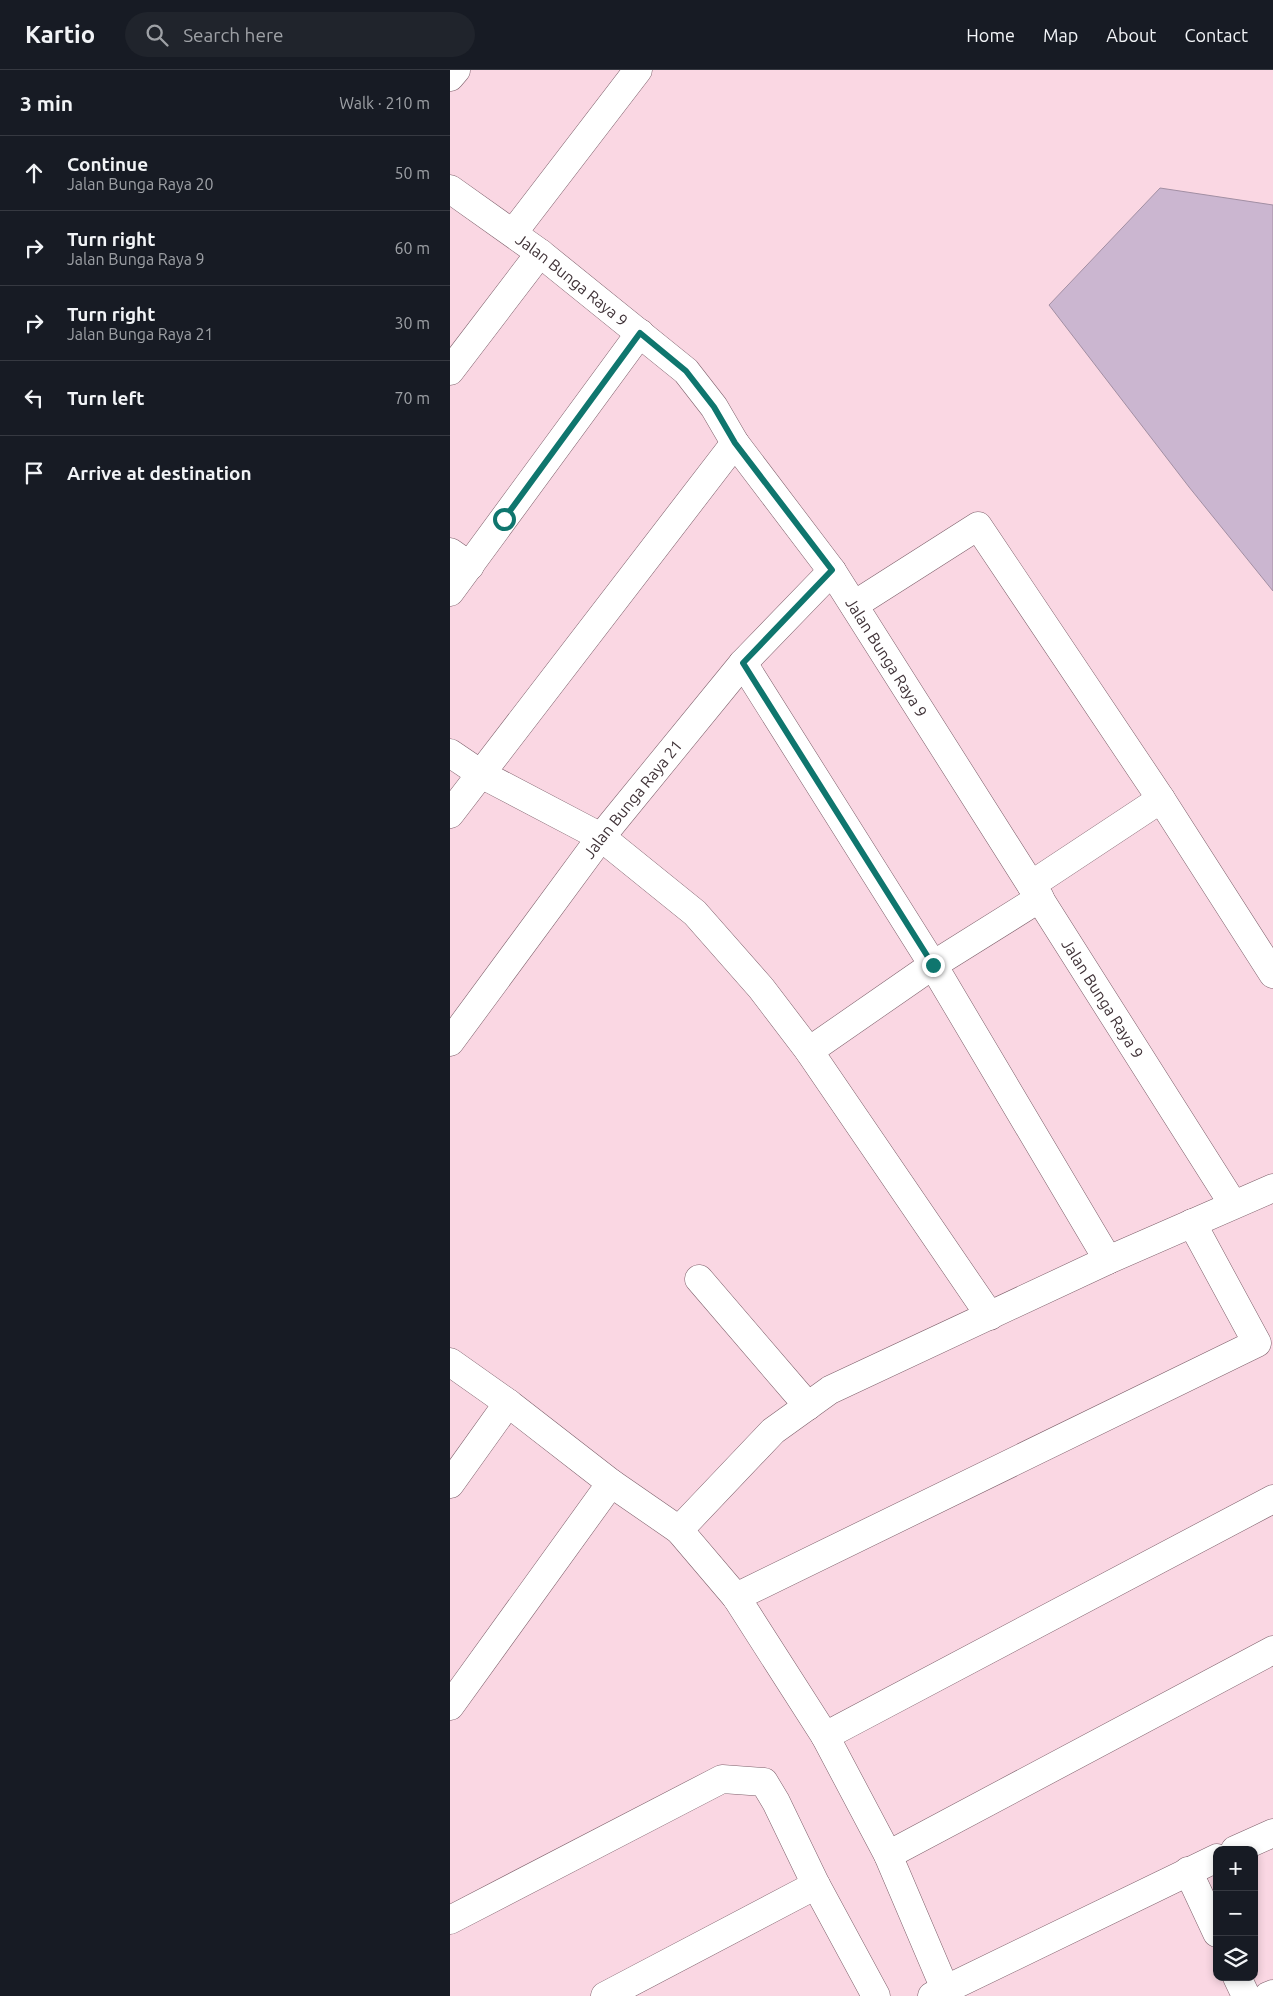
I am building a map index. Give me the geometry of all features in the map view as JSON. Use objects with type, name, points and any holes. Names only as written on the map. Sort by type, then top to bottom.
[{"type":"street","points":[[450,77],[456,70]]},
{"type":"street","points":[[513,234],[638,70]]},
{"type":"street","name":"Jalan Bunga Raya 9","points":[[450,189],[540,253],[640,333],[686,371],[714,407],[735,443],[832,570],[1233,1204]]},
{"type":"street","points":[[452,365],[540,253]]},
{"type":"street","points":[[450,592],[460,559],[640,333]]},
{"type":"street","points":[[450,814],[735,443]]},
{"type":"street","points":[[854,605],[978,526],[1161,799],[1273,974]]},
{"type":"street","name":"Jalan Bunga Raya 21","points":[[450,1042],[601,837],[743,663],[832,570]]},
{"type":"street","points":[[743,663],[933,965],[1108,1260]]},
{"type":"street","points":[[450,753],[481,774],[601,837],[695,913],[761,988],[809,1051],[990,1316]]},
{"type":"street","points":[[809,1051],[1036,892],[1161,799]]},
{"type":"street","points":[[679,1530],[773,1431],[830,1390],[1108,1260],[1273,1188]]},
{"type":"street","points":[[736,1597],[1257,1343],[1192,1223]]},
{"type":"street","points":[[700,1279],[808,1406]]},
{"type":"street","points":[[450,1362],[508,1403],[611,1483],[679,1530],[736,1597],[825,1736],[888,1855],[942,1994],[1213,1860]]},
{"type":"street","points":[[452,1475],[508,1403]]},
{"type":"street","points":[[450,1706],[611,1483]]},
{"type":"street","points":[[825,1736],[1273,1499]]},
{"type":"street","points":[[888,1855],[1273,1650]]},
{"type":"street","points":[[450,1920],[722,1778],[764,1782],[776,1802],[816,1886],[876,1996]]},
{"type":"street","points":[[1244,1846],[1273,1833]]},
{"type":"street","points":[[1188,1871],[1213,1925]]},
{"type":"street","points":[[605,1996],[816,1886]]},
{"type":"street","points":[[1239,1981],[1246,1996]]},
{"type":"street","points":[[1268,1996],[1273,1994]]},
{"type":"shaded area","points":[[1160,188],[1273,205],[1273,591],[1189,487],[1049,305]]},
{"type":"route","points":[[504,519],[640,333],[686,371],[714,407],[735,443],[832,570],[743,663],[933,965]]}]
